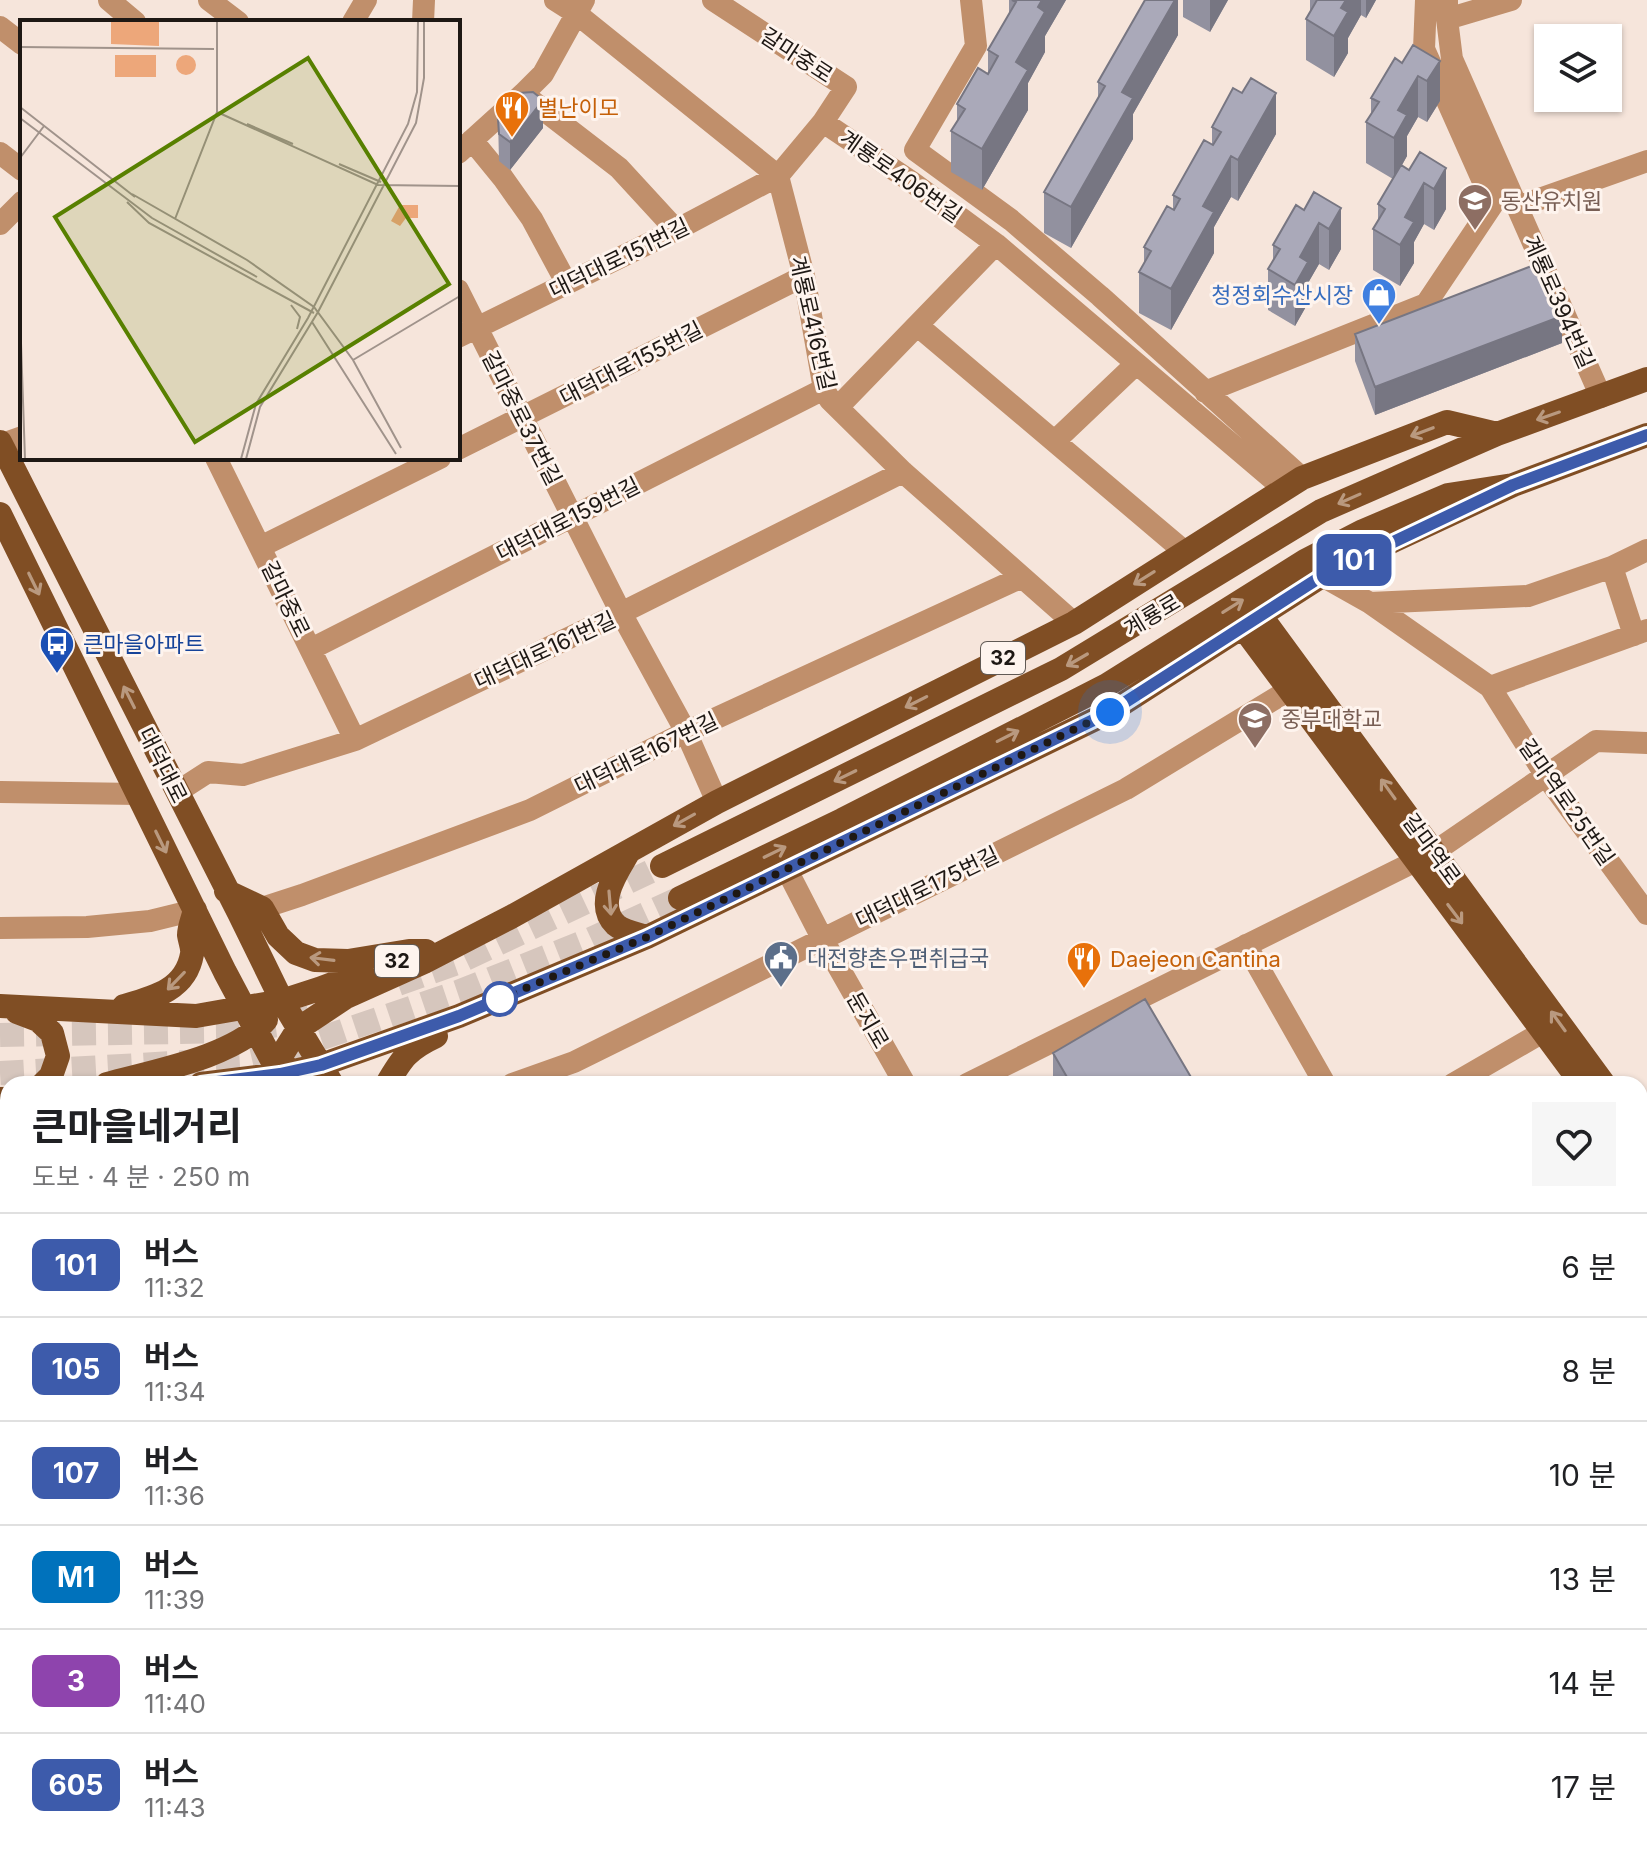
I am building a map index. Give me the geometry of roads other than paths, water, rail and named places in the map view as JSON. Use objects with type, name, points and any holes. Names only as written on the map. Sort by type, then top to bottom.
[{"type":"main road","name":"계룡로","points":[[662,866],[1061,669],[1321,511],[1497,434],[1647,379]]},
{"type":"main road","name":"32","points":[[1,1006],[196,1016],[282,1001],[426,951],[511,917],[717,802],[1074,623],[1293,483],[1447,422],[1497,434]]},
{"type":"main road","name":"계룡로","points":[[680,898],[842,820],[1107,685],[1305,561],[1363,531],[1448,495],[1513,485],[1647,435]]},
{"type":"main road","name":"대덕대로","points":[[6,442],[226,891],[282,1001],[326,1075]]},
{"type":"main road","points":[[326,1075],[647,937],[1110,712],[1322,576],[1513,485]]},
{"type":"main road","name":"대덕대로","points":[[0,514],[244,1009],[281,1076]]},
{"type":"main road","name":"갈마역로","points":[[1251,620],[1289,690],[1425,856],[1598,1076]]},
{"type":"main road","name":"갈마역로","points":[[1251,620],[1425,856],[1576,1076]]},
{"type":"main road","points":[[629,851],[609,888],[608,911],[616,924],[647,937]]},
{"type":"main road","points":[[226,891],[262,908],[278,936],[296,953],[315,960],[348,961],[426,951]]},
{"type":"main road","points":[[100,1012],[161,996],[177,983],[188,968],[193,951],[189,934],[195,910]]},
{"type":"main road","points":[[283,1076],[283,1053],[298,1029],[346,997],[424,962],[511,917]]},
{"type":"main road","points":[[135,1076],[203,1057],[256,1031],[282,1001]]},
{"type":"main road","points":[[1,1006],[38,1020],[52,1033],[58,1056],[51,1076]]},
{"type":"main road","points":[[391,1076],[414,1046],[445,1031],[459,1016]]},
{"type":"street","points":[[109,0],[133,20]]},
{"type":"street","points":[[354,20],[366,0]]},
{"type":"street","points":[[423,20],[424,0]]},
{"type":"street","points":[[555,0],[580,7],[778,176]]},
{"type":"street","name":"갈마중로","points":[[713,0],[846,87],[823,122]]},
{"type":"street","points":[[971,0],[976,46],[915,150],[1011,220],[1100,296],[1205,392],[1293,483]]},
{"type":"street","points":[[1205,392],[1426,304],[1493,204],[1445,69],[1424,49],[1426,0]]},
{"type":"street","points":[[1447,9],[1511,0]]},
{"type":"street","points":[[567,284],[532,219],[503,178],[465,147],[543,74],[580,7]]},
{"type":"street","name":"계룡로394번길","points":[[1447,9],[1452,59],[1445,69],[1517,207],[1601,397]]},
{"type":"street","points":[[0,27],[20,42]]},
{"type":"street","points":[[523,94],[619,168],[676,230]]},
{"type":"street","name":"계룡로406번길","points":[[778,176],[823,122],[996,244],[1136,364],[1293,483]]},
{"type":"street","points":[[0,153],[20,168]]},
{"type":"street","name":"계룡로394번길","points":[[1517,207],[1647,161]]},
{"type":"street","name":"대덕대로151번길","points":[[467,332],[676,230],[778,176]]},
{"type":"street","name":"계룡로416번길","points":[[778,176],[831,398],[903,472],[1074,623]]},
{"type":"street","points":[[0,224],[20,204]]},
{"type":"street","points":[[831,398],[918,326],[996,244]]},
{"type":"street","name":"대덕대로155번길","points":[[460,448],[804,276]]},
{"type":"street","name":"갈마중로37번길","points":[[460,299],[467,332],[522,417],[621,613],[686,732],[717,802]]},
{"type":"street","points":[[918,326],[1185,552]]},
{"type":"street","points":[[1056,440],[1136,364]]},
{"type":"street","name":"대덕대로159번길","points":[[311,649],[572,517],[831,398]]},
{"type":"street","name":"갈마중로","points":[[217,460],[355,740]]},
{"type":"street","points":[[260,547],[436,460]]},
{"type":"street","name":"대덕대로161번길","points":[[177,792],[208,772],[243,775],[355,740],[621,613],[903,472]]},
{"type":"street","points":[[1370,603],[1528,596],[1612,567],[1647,550]]},
{"type":"street","points":[[1322,576],[1370,603],[1490,687],[1641,633],[1612,567]]},
{"type":"street","name":"대덕대로167번길","points":[[262,908],[530,810],[686,732],[1022,577]]},
{"type":"street","name":"갈마역로25번길","points":[[1490,687],[1546,776],[1647,914]]},
{"type":"street","name":"대덕대로175번길","points":[[535,1076],[574,1062],[1126,789],[1289,690]]},
{"type":"street","points":[[983,1076],[1425,856],[1596,741],[1647,743]]},
{"type":"street","points":[[0,792],[138,794]]},
{"type":"street","name":"둔지로","points":[[787,870],[900,1076]]},
{"type":"street","points":[[0,928],[87,927],[150,921],[195,910]]},
{"type":"street","points":[[1246,945],[1320,1076]]},
{"type":"street","points":[[1467,1076],[1543,1032]]},
{"type":"tunnel","points":[[398,984],[457,963],[662,866]]},
{"type":"tunnel","points":[[0,1073],[242,1059],[301,1045],[458,992],[591,939],[680,898]]},
{"type":"tunnel","points":[[0,1035],[234,1031],[293,1023],[311,1017]]},
{"type":"place","name":"별난이모","points":[[512,139]]},
{"type":"place","name":"동산유치원","points":[[1475,232]]},
{"type":"place","name":"청정회수산시장","points":[[1379,326]]},
{"type":"place","name":"큰마을아파트","points":[[57,675]]},
{"type":"place","name":"중부대학교","points":[[1255,750]]},
{"type":"place","name":"대전향촌우편취급국","points":[[781,989]]},
{"type":"place","name":"Daejeon Cantina","points":[[1084,990]]}]
